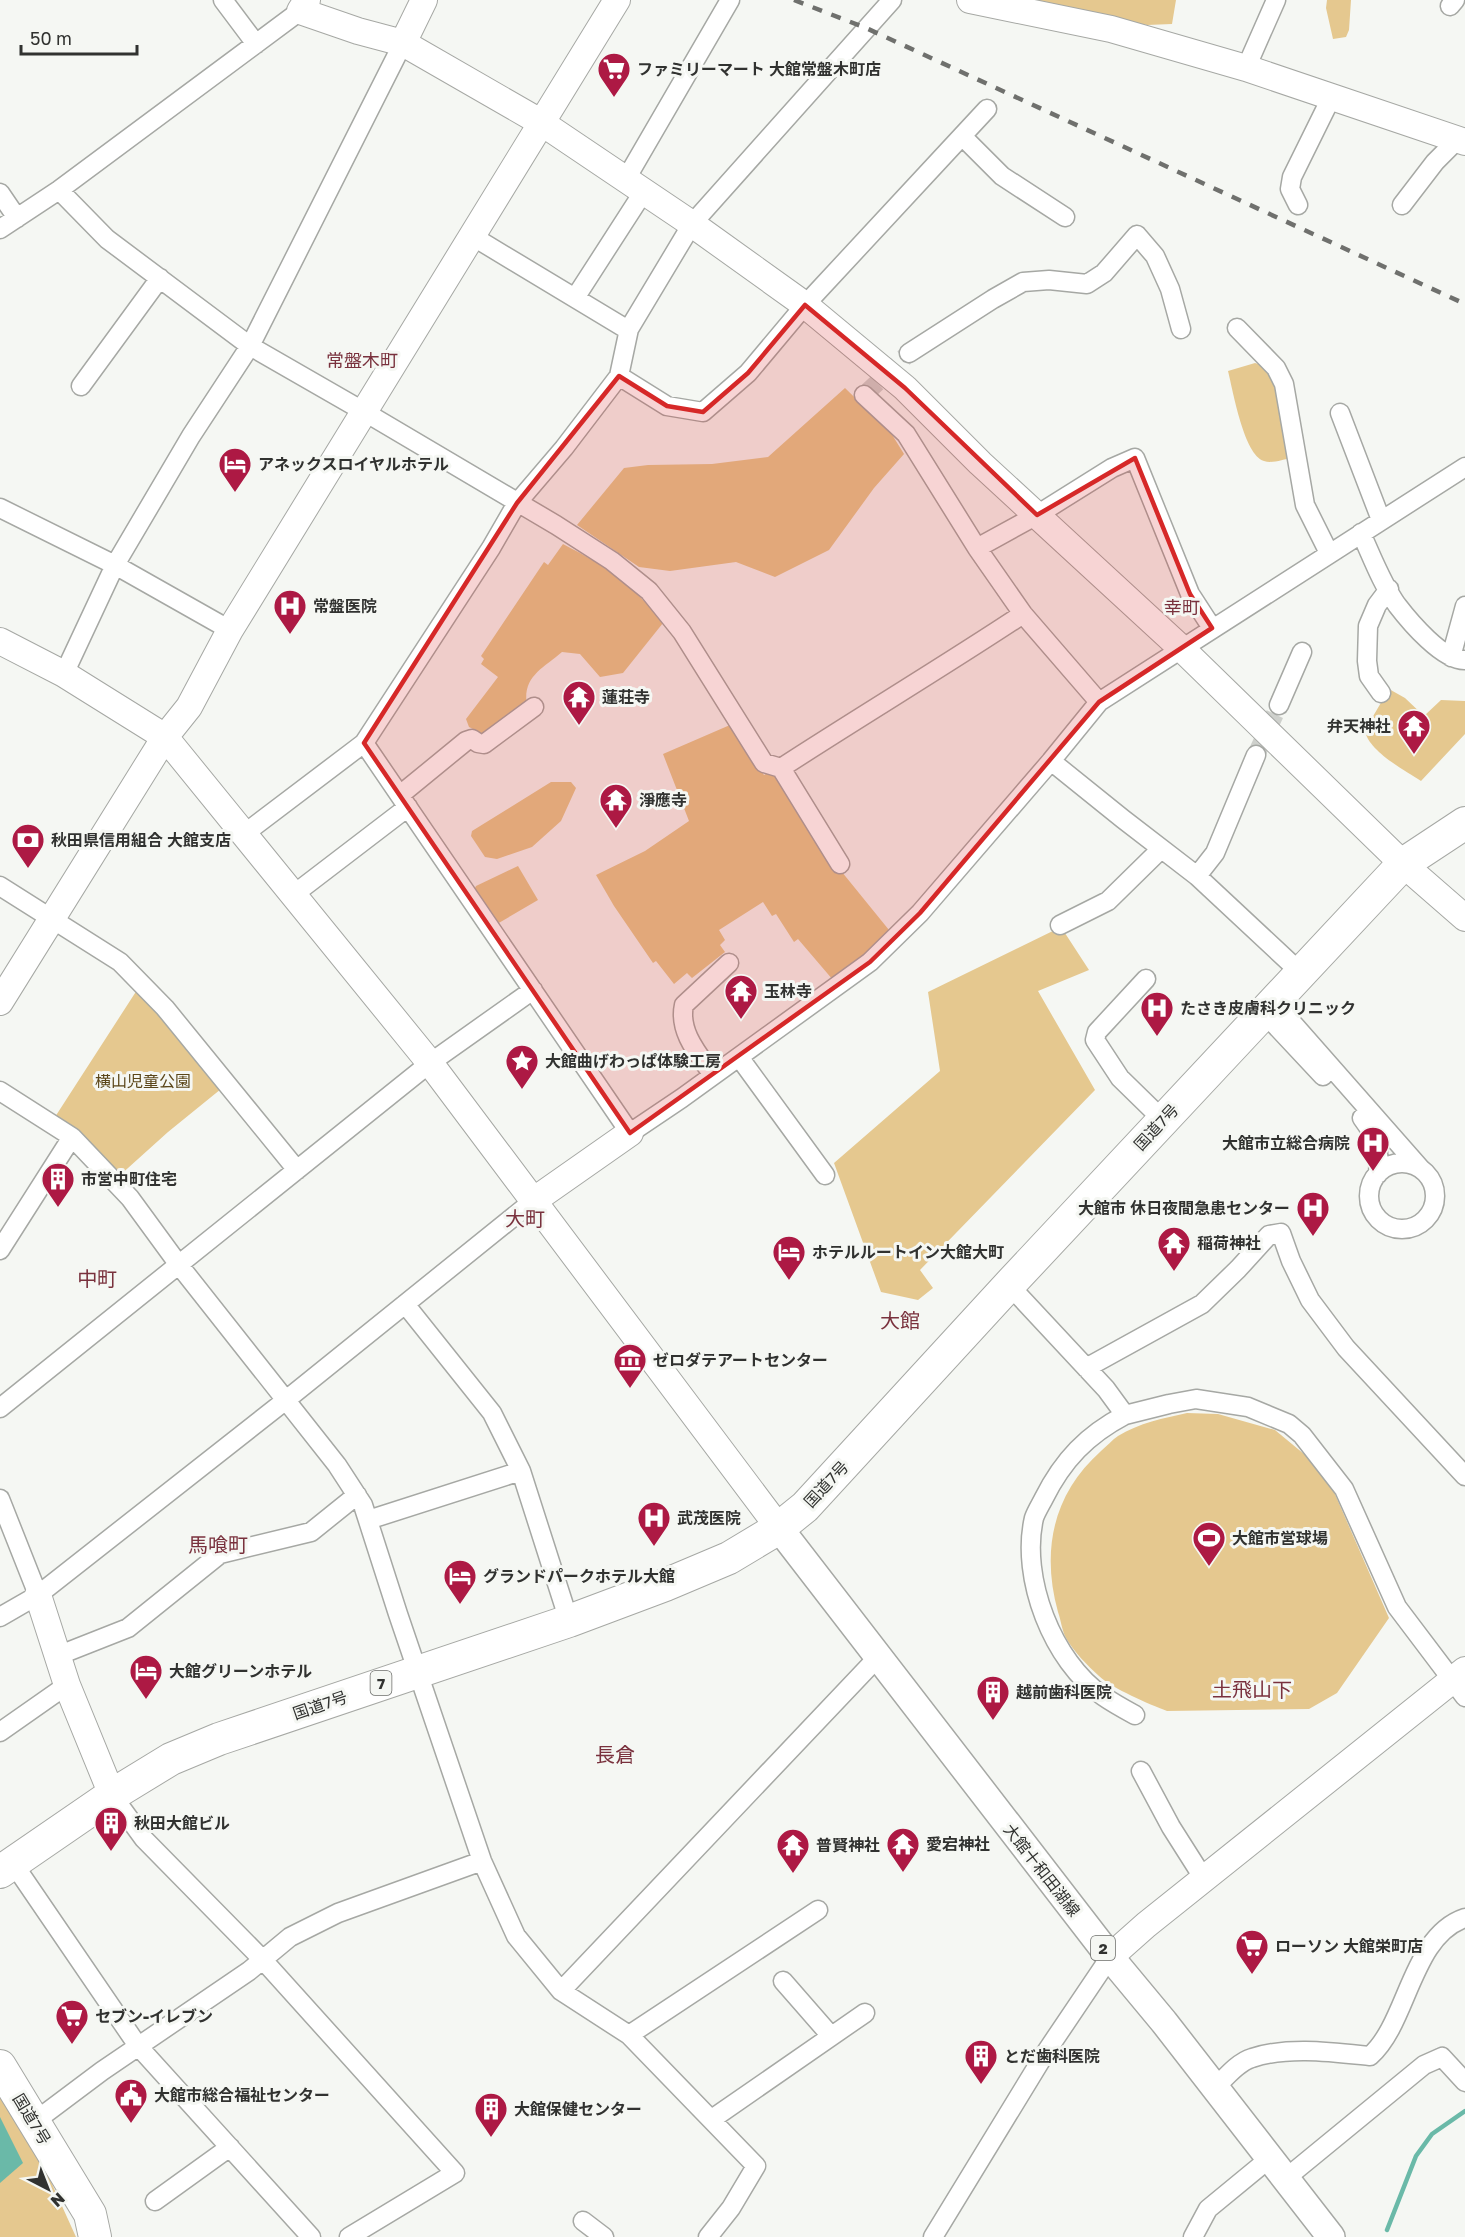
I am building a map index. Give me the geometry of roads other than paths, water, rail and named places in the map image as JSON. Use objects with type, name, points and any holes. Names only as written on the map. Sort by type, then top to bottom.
[{"type":"highway","name":"国道7号","points":[[6,1868],[112,1795],[171,1759],[210,1743],[665,1586],[729,1558],[779,1528],[805,1507],[1009,1285],[1403,864],[1465,824]]},
{"type":"highway","name":"国道7号","points":[[0,2066],[93,2226]]},
{"type":"main road","name":"大館十和田湖線","points":[[779,1528],[1110,1957],[1278,2168],[1321,2233]]},
{"type":"street","points":[[223,0],[256,44]]},
{"type":"street","points":[[64,674],[115,565],[191,436],[250,346],[424,0]]},
{"type":"street","points":[[0,1002],[165,737],[189,707],[230,630],[617,0]]},
{"type":"street","points":[[575,298],[730,0]]},
{"type":"street","points":[[244,834],[364,743],[517,503],[564,448],[619,376],[628,330],[692,224],[892,0]]},
{"type":"street","points":[[970,0],[1111,29],[1246,68],[1461,140]]},
{"type":"street","points":[[1246,68],[1276,0]]},
{"type":"street","points":[[0,229],[59,189],[304,6],[358,31],[403,43],[542,123],[692,224],[805,305],[905,388],[1036,515],[1181,648],[1403,864],[1465,918]]},
{"type":"street","points":[[1298,205],[1290,189],[1292,177],[1332,96]]},
{"type":"street","points":[[619,376],[668,406],[703,412],[748,373],[805,305],[987,109]]},
{"type":"street","points":[[962,136],[1002,176],[1065,217]]},
{"type":"street","points":[[1402,205],[1435,162],[1461,140]]},
{"type":"street","points":[[59,189],[107,239],[250,346],[556,525],[612,561],[649,591],[682,632],[764,763],[781,768],[840,864]]},
{"type":"street","points":[[0,193],[17,218]]},
{"type":"street","points":[[909,353],[993,298],[1023,282],[1049,280],[1087,284],[1104,273],[1137,235],[1155,256],[1170,289],[1181,329]]},
{"type":"street","points":[[472,236],[628,330]]},
{"type":"street","points":[[81,386],[160,278]]},
{"type":"street","points":[[1237,328],[1276,368],[1284,384],[1305,505],[1329,553]]},
{"type":"street","points":[[864,395],[906,434],[977,548],[1023,614],[1099,702]]},
{"type":"street","points":[[1340,413],[1382,520]]},
{"type":"street","points":[[977,548],[1112,468],[1135,459],[1190,594],[1212,628]]},
{"type":"street","points":[[0,1617],[38,1595],[286,1400],[533,1201],[714,1075],[870,962],[920,913],[1099,702],[1465,467]]},
{"type":"street","points":[[0,508],[115,565],[230,630]]},
{"type":"street","points":[[1361,533],[1397,604],[1444,654],[1458,659],[1465,606]]},
{"type":"street","points":[[1381,693],[1369,676],[1368,626],[1377,605],[1389,589]]},
{"type":"street","points":[[781,768],[897,693],[954,661],[1023,614]]},
{"type":"street","points":[[0,641],[64,674],[165,737],[430,1063],[779,1528]]},
{"type":"street","points":[[1279,705],[1302,652]]},
{"type":"street","points":[[293,895],[404,801],[466,741],[472,739],[484,744],[534,707]]},
{"type":"street","points":[[364,743],[630,1133]]},
{"type":"street","points":[[1197,876],[1215,853],[1256,755]]},
{"type":"street","points":[[1051,761],[1197,876],[1300,974]]},
{"type":"street","points":[[1060,925],[1108,901],[1161,849]]},
{"type":"street","points":[[0,886],[120,962],[165,1008],[297,1170]]},
{"type":"street","points":[[714,1075],[693,1046],[682,1014],[684,1005],[729,963]]},
{"type":"street","points":[[1146,979],[1097,1032],[1095,1040],[1120,1078],[1163,1120]]},
{"type":"street","points":[[0,1408],[430,1063],[533,990]]},
{"type":"street","points":[[1269,1007],[1420,1168],[1433,1183],[1435,1204],[1424,1221],[1416,1227],[1406,1229],[1395,1229],[1385,1224],[1376,1217],[1369,1195],[1378,1174],[1398,1163],[1420,1168]]},
{"type":"street","points":[[1269,1007],[1375,1136],[1379,1157],[1378,1174]]},
{"type":"street","points":[[739,1056],[825,1175]]},
{"type":"street","points":[[0,1091],[72,1137],[130,1198],[179,1265],[337,1465],[363,1504],[482,1861],[516,1936],[561,1991],[629,2035],[756,2166],[731,2208],[708,2237]]},
{"type":"street","points":[[0,1250],[72,1137]]},
{"type":"street","points":[[1086,1368],[1202,1304],[1269,1235],[1281,1233],[1291,1261],[1311,1300],[1346,1348],[1465,1476]]},
{"type":"street","points":[[1009,1285],[1106,1389],[1125,1415]]},
{"type":"street","points":[[405,1304],[492,1413],[521,1471],[569,1621]]},
{"type":"street","points":[[933,2237],[1046,2052],[1110,1957],[1204,1879],[1460,1683],[1396,1607],[1344,1489],[1302,1435],[1289,1424],[1248,1407],[1196,1399],[1125,1415],[1090,1437],[1057,1473],[1034,1517],[1030,1553],[1044,1619],[1062,1653],[1081,1676],[1102,1696],[1135,1715]]},
{"type":"street","points":[[368,1520],[521,1471]]},
{"type":"street","points":[[57,1656],[128,1628],[220,1554],[311,1532],[357,1495]]},
{"type":"street","points":[[0,1499],[38,1595],[67,1685],[112,1795],[144,1839],[263,1960],[455,2173],[349,2237]]},
{"type":"street","points":[[561,1991],[878,1657]]},
{"type":"street","points":[[0,1732],[67,1685]]},
{"type":"street","points":[[1141,1771],[1171,1827],[1204,1879]]},
{"type":"street","points":[[34,2122],[138,2046],[263,1960],[290,1937],[338,1913],[482,1861]]},
{"type":"street","points":[[6,1868],[138,2046],[311,2237]]},
{"type":"street","points":[[629,2035],[818,1910]]},
{"type":"street","points":[[1215,2088],[1250,2058],[1287,2052],[1335,2052],[1370,2056],[1382,2046],[1421,1961],[1439,1937],[1457,1920],[1465,1918]]},
{"type":"street","points":[[783,1981],[831,2036]]},
{"type":"street","points":[[712,2119],[864,2013]]},
{"type":"street","points":[[1193,2237],[1208,2209],[1278,2168],[1424,2065],[1442,2057],[1465,2082]]},
{"type":"street","points":[[154,2201],[230,2147]]},
{"type":"street","points":[[583,2221],[604,2237]]},
{"type":"street","points":[[93,2226],[111,2237]]},
{"type":"waterway","points":[[1387,2230],[1416,2156],[1432,2134],[1465,2111]]},
{"type":"tunnel","points":[[864,395],[909,353]]},
{"type":"tunnel","points":[[1256,755],[1279,705]]},
{"type":"railway","points":[[794,0],[866,28],[1465,304]]},
{"type":"place","name":"ファミリーマート 大館常盤木町店","points":[[614,98]]},
{"type":"place","name":"アネックスロイヤルホテル","points":[[235,493]]},
{"type":"place","name":"常盤医院","points":[[290,635]]},
{"type":"place","name":"蓮荘寺","points":[[579,726]]},
{"type":"place","name":"弁天神社","points":[[1414,755]]},
{"type":"place","name":"淨應寺","points":[[616,829]]},
{"type":"place","name":"秋田県信用組合 大館支店","points":[[28,869]]},
{"type":"place","name":"玉林寺","points":[[741,1020]]},
{"type":"place","name":"たさき皮膚科クリニック","points":[[1157,1037]]},
{"type":"place","name":"大館曲げわっぱ体験工房","points":[[522,1090]]},
{"type":"place","name":"大館市立総合病院","points":[[1373,1172]]},
{"type":"place","name":"市営中町住宅","points":[[58,1208]]},
{"type":"place","name":"大館市 休日夜間急患センター","points":[[1313,1237]]},
{"type":"place","name":"稲荷神社","points":[[1174,1272]]},
{"type":"place","name":"ホテルルートイン大館大町","points":[[789,1281]]},
{"type":"place","name":"ゼロダテアートセンター","points":[[630,1389]]},
{"type":"place","name":"武茂医院","points":[[654,1547]]},
{"type":"place","name":"大館市営球場","points":[[1209,1567]]},
{"type":"place","name":"グランドパークホテル大館","points":[[460,1605]]},
{"type":"place","name":"大館グリーンホテル","points":[[146,1700]]},
{"type":"place","name":"越前歯科医院","points":[[993,1721]]},
{"type":"place","name":"秋田大館ビル","points":[[111,1852]]},
{"type":"place","name":"愛宕神社","points":[[903,1873]]},
{"type":"place","name":"普賢神社","points":[[793,1874]]},
{"type":"place","name":"ローソン 大館栄町店","points":[[1252,1975]]},
{"type":"place","name":"セブン-イレブン","points":[[72,2045]]},
{"type":"place","name":"とだ歯科医院","points":[[981,2085]]},
{"type":"place","name":"大館市総合福祉センター","points":[[131,2124]]},
{"type":"place","name":"大館保健センター","points":[[491,2138]]},
{"type":"district","name":"常盤木町","points":[[362,360]]},
{"type":"district","name":"幸町","points":[[1182,607]]},
{"type":"district","name":"大町","points":[[525,1218]]},
{"type":"district","name":"中町","points":[[97,1278]]},
{"type":"district","name":"大館","points":[[900,1320]]},
{"type":"district","name":"馬喰町","points":[[218,1544]]},
{"type":"district","name":"土飛山下","points":[[1252,1689]]},
{"type":"district","name":"長倉","points":[[615,1754]]},
{"type":"park label","name":"横山児童公園","points":[[143,1081]]}]
